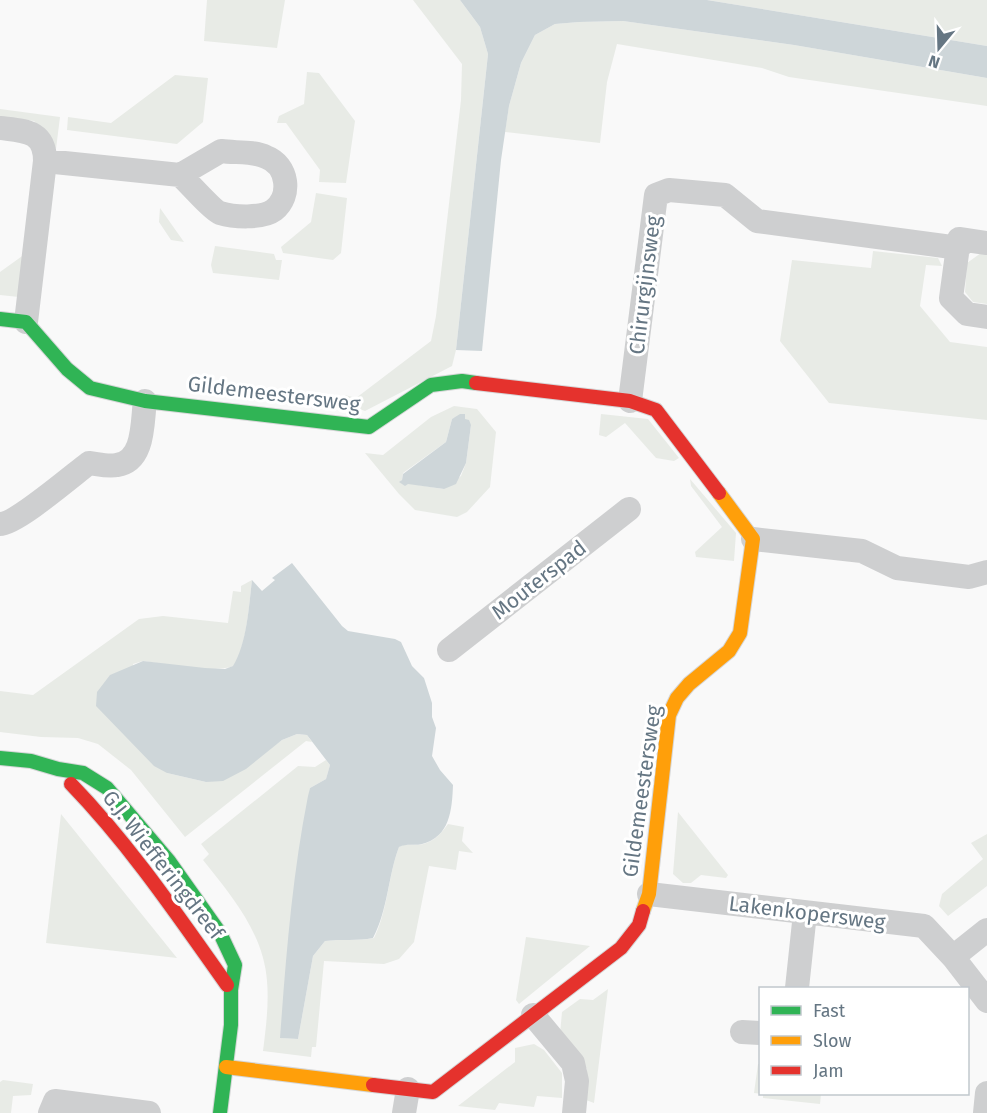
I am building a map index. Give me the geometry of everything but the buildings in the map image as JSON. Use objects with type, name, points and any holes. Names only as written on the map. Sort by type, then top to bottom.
[{"type":"street","points":[[0,128],[33,134],[44,147],[45,161],[26,322],[0,319]]},
{"type":"street","points":[[45,161],[180,175]]},
{"type":"street","name":"Chirurgijnsweg","points":[[630,401],[656,195],[669,190],[725,195],[757,221],[958,248],[959,239],[987,243]]},
{"type":"street","points":[[958,248],[951,298],[967,314],[987,317]]},
{"type":"street","name":"Gildemeestersweg","points":[[26,322],[67,369],[90,388],[145,401],[369,426],[431,385],[462,381],[630,401],[656,410],[753,539],[740,633],[729,651],[688,684],[677,698],[669,715],[649,894],[639,925],[621,948],[433,1092],[226,1067]]},
{"type":"street","points":[[0,524],[7,524],[19,516],[89,463],[114,466],[130,460],[139,446],[145,401]]},
{"type":"street","name":"Mouterspad","points":[[449,650],[629,509]]},
{"type":"street","points":[[753,539],[862,552],[897,568],[969,578],[987,572]]},
{"type":"street","name":"G.J. Wiefferingdreef","points":[[0,758],[31,761],[83,773],[107,788],[169,861],[220,933],[235,965],[231,990],[231,1025],[220,1113]]},
{"type":"street","name":"G.J. Wiefferingdreef","points":[[58,769],[92,806],[151,879],[231,990]]},
{"type":"street","name":"Lakenkopersweg","points":[[649,894],[805,914],[924,926],[953,957],[987,1001]]},
{"type":"street","points":[[797,987],[805,914]]},
{"type":"street","points":[[953,957],[987,930]]},
{"type":"street","points":[[533,1015],[573,1063],[577,1081],[574,1113]]},
{"type":"street","points":[[404,1113],[408,1089]]},
{"type":"street","points":[[985,1113],[987,1093]]},
{"type":"street","points":[[50,1113],[55,1101],[149,1113]]},
{"type":"shaded area","points":[[207,0],[285,0],[277,48],[204,41]]},
{"type":"shaded area","points":[[413,0],[460,0],[480,27],[488,54],[456,350],[452,366],[365,411],[352,406],[345,395],[356,398],[431,341],[436,316],[461,100],[462,64]]},
{"type":"shaded area","points":[[460,0],[707,0],[987,46],[987,78],[794,45],[623,21],[555,24],[535,35],[521,63],[509,106],[501,160],[482,351],[456,350],[488,54],[480,27]]},
{"type":"shaded area","points":[[707,0],[987,0],[987,46]]},
{"type":"shaded area","points":[[623,21],[794,45],[987,78],[987,106],[789,77],[762,68],[617,44],[607,82],[600,143],[505,132],[509,106],[521,63],[535,35],[555,24]]},
{"type":"shaded area","points":[[307,72],[319,73],[355,121],[346,183],[319,182],[320,170],[286,123],[277,123],[279,116],[304,104]]},
{"type":"shaded area","points":[[175,75],[208,78],[203,122],[177,144],[67,130],[68,117],[111,123]]},
{"type":"shaded area","points":[[0,109],[60,117],[56,149],[34,121],[0,117]]},
{"type":"shaded area","points":[[316,193],[347,198],[341,253],[333,260],[283,253],[281,247],[311,222]]},
{"type":"shaded area","points":[[160,208],[184,242],[171,240],[159,222]]},
{"type":"shaded area","points":[[215,246],[274,254],[276,260],[282,260],[279,280],[213,273],[211,265]]},
{"type":"shaded area","points":[[873,251],[938,258],[942,266],[926,265],[920,306],[950,342],[987,347],[987,420],[829,403],[780,341],[792,260],[871,268]]},
{"type":"shaded area","points":[[981,253],[987,254],[987,304],[973,302],[965,292],[967,263]]},
{"type":"shaded area","points":[[25,254],[19,297],[0,295],[0,272]]},
{"type":"shaded area","points":[[454,406],[477,409],[496,432],[490,487],[467,512],[457,517],[415,510],[365,453],[383,455],[431,417]],"holes":[[[458,417],[471,425],[466,463],[461,476],[443,489],[400,482],[403,473],[446,442],[452,419]]]},
{"type":"shaded area","points":[[465,414],[465,419],[469,420],[471,425],[466,463],[456,484],[444,489],[408,484],[405,486],[399,482],[403,474],[446,442],[452,419]]},
{"type":"shaded area","points":[[601,414],[648,419],[679,458],[674,461],[656,458],[625,423],[606,437],[599,435]]},
{"type":"shaded area","points":[[690,479],[736,533],[734,561],[696,557],[695,552],[722,527],[691,486]]},
{"type":"shaded area","points":[[292,563],[348,631],[401,642],[412,666],[424,678],[432,703],[432,717],[436,728],[432,756],[453,785],[448,821],[439,835],[422,844],[399,847],[382,916],[373,938],[325,941],[313,956],[298,1039],[280,1038],[294,887],[302,826],[310,788],[326,779],[330,765],[307,735],[297,734],[282,740],[246,769],[223,781],[206,782],[167,773],[154,766],[96,706],[97,692],[110,675],[143,661],[205,668],[225,669],[233,666],[244,636],[252,580],[262,591],[275,580],[272,578]]},
{"type":"shaded area","points":[[252,580],[245,636],[234,666],[213,669],[143,661],[133,664],[167,773],[206,782],[297,734],[307,735],[312,742],[306,741],[185,837],[131,770],[98,744],[78,738],[41,737],[0,732],[0,691],[33,695],[139,619],[163,616],[228,623],[233,591],[241,592],[241,586]]},
{"type":"shaded area","points":[[326,760],[330,765],[326,779],[310,788],[281,1038],[298,1039],[313,956],[325,941],[374,938],[379,927],[399,847],[427,843],[439,835],[448,824],[464,827],[462,841],[473,853],[459,851],[456,870],[429,866],[414,942],[399,959],[384,964],[324,961],[316,1047],[312,1047],[311,1057],[263,1051],[268,990],[265,964],[260,947],[235,901],[203,860],[209,854],[201,844],[298,766],[315,767]]},
{"type":"shaded area","points":[[678,812],[728,875],[726,878],[701,875],[691,883],[683,883],[673,874]]},
{"type":"shaded area","points":[[61,814],[177,958],[46,943]]},
{"type":"shaded area","points":[[987,834],[987,886],[948,916],[939,906],[942,894],[983,859],[971,843]]},
{"type":"shaded area","points":[[526,937],[590,946],[519,1004],[516,1000]]},
{"type":"shaded area","points":[[608,989],[594,1103],[586,1100],[587,1069],[560,1034],[562,1012],[580,999],[593,1000]]},
{"type":"shaded area","points":[[534,1044],[544,1050],[562,1073],[562,1098],[537,1096],[534,1107],[499,1103],[495,1110],[458,1106],[515,1062],[515,1048]]},
{"type":"shaded area","points":[[758,1064],[759,1064],[759,1094],[754,1093]]},
{"type":"shaded area","points":[[3,1080],[33,1084],[31,1095],[13,1096],[11,1113],[0,1113],[0,1082]]},
{"type":"shaded area","points":[[763,1095],[821,1095],[820,1104],[763,1098]]},
{"type":"traffic: fast","points":[[0,319],[26,322],[67,369],[90,388],[145,401],[369,427],[431,385],[462,381],[476,383]]},
{"type":"traffic: fast","points":[[0,758],[31,761],[83,773],[107,788],[169,861],[220,933],[235,965],[231,990],[231,1025],[220,1113]]},
{"type":"traffic: slow","points":[[643,911],[649,894],[669,715],[677,698],[689,684],[729,651],[740,633],[753,539],[719,493]]},
{"type":"traffic: slow","points":[[226,1067],[373,1085]]},
{"type":"traffic: jam","points":[[476,383],[630,401],[656,410],[719,493]]},
{"type":"traffic: jam","points":[[71,784],[133,856],[227,985]]},
{"type":"traffic: jam","points":[[373,1085],[433,1092],[621,948],[639,925],[643,911]]}]
